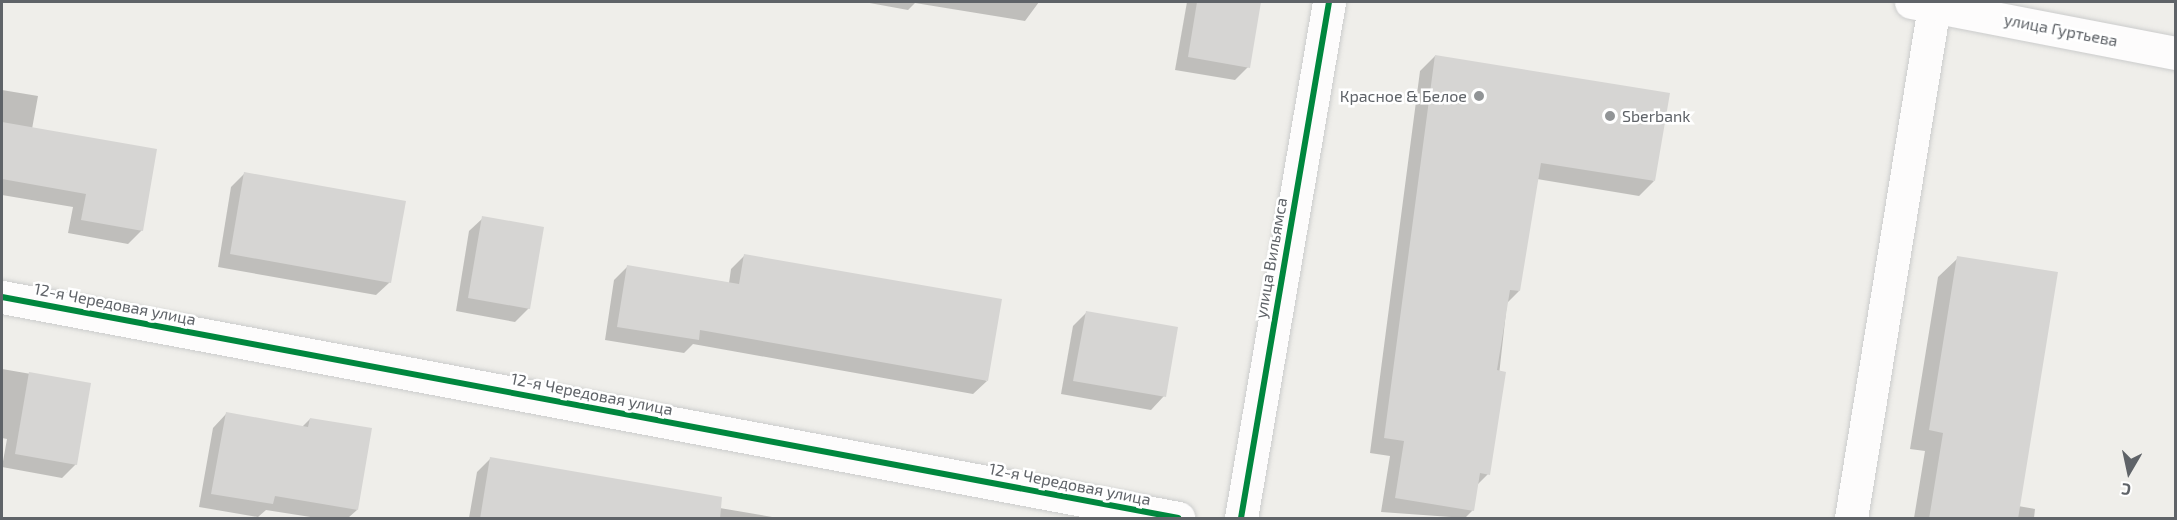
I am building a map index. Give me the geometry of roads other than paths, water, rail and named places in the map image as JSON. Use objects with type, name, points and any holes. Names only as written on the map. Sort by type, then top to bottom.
[{"type":"street","name":"улица Вильямса","points":[[1241,519],[1329,2]]},
{"type":"street","name":"улица Гуртьева","points":[[1923,4],[2175,53]]},
{"type":"street","points":[[1851,519],[1923,4]]},
{"type":"street","name":"12-я Чередовая улица","points":[[2,297],[1178,519]]},
{"type":"place","name":"Красное & Белое","points":[[1479,96]]},
{"type":"place","name":"Sberbank","points":[[1610,116]]}]
